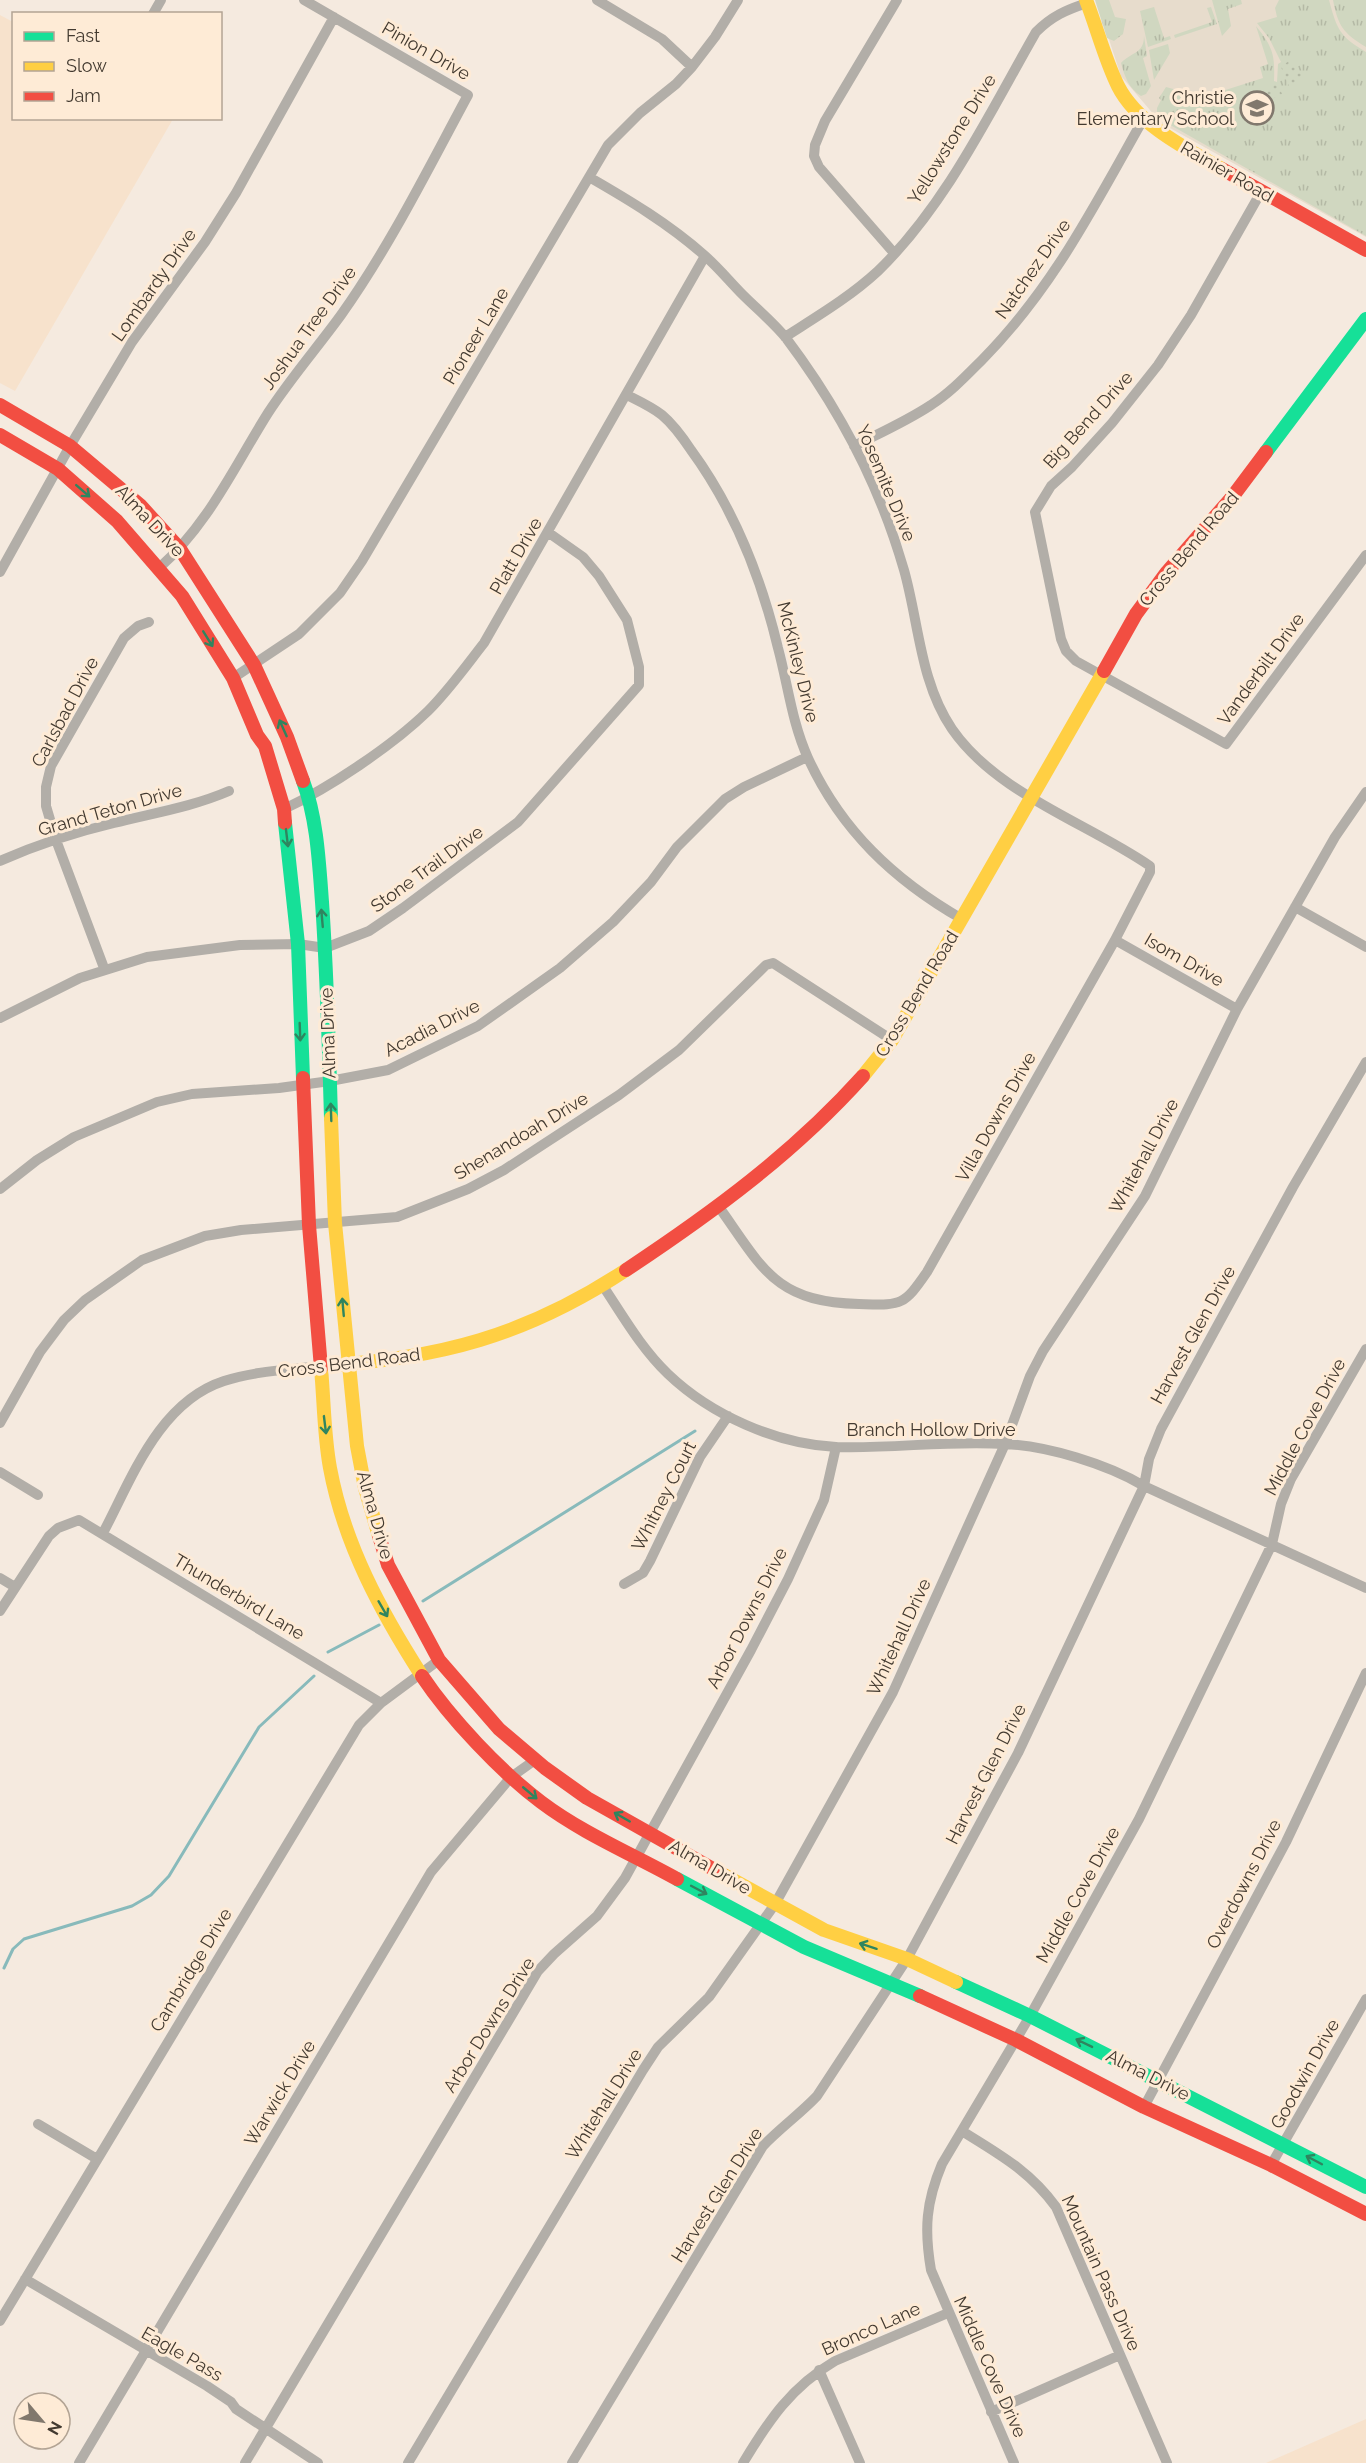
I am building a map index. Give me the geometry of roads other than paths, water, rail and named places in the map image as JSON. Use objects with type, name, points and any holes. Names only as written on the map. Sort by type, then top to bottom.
[{"type":"main road","name":"Rainier Road","points":[[1087,1],[1119,88],[1144,118],[1170,139],[1366,250]]},
{"type":"main road","name":"Cross Bend Road","points":[[320,1366],[406,1359],[509,1331],[561,1308],[603,1286],[719,1207],[760,1176],[810,1133],[870,1070],[892,1040],[1136,614],[1167,572],[1233,496],[1366,320]]},
{"type":"main road","name":"Alma Drive","points":[[0,405],[70,446],[140,505],[180,549],[254,664],[287,737],[309,797],[319,866],[325,948],[335,1223],[357,1446],[375,1524],[388,1565],[439,1660],[499,1729],[535,1760],[587,1798],[824,1930],[907,1959],[1030,2016],[1366,2187]]},
{"type":"main road","name":"Alma Drive","points":[[0,435],[58,470],[117,521],[159,568],[182,596],[233,678],[257,735],[265,746],[284,809],[298,944],[309,1225],[330,1467],[344,1525],[372,1589],[405,1649],[439,1701],[511,1777],[551,1809],[636,1857],[804,1947],[891,1982],[1016,2040],[1144,2107],[1271,2165],[1366,2214]]},
{"type":"street","name":"Pinion Drive","points":[[304,0],[468,95]]},
{"type":"street","points":[[597,0],[662,39],[692,67]]},
{"type":"street","name":"Pioneer Lane","points":[[233,678],[299,634],[340,593],[362,561],[608,145],[692,67],[715,37],[738,0]]},
{"type":"street","points":[[894,253],[819,167],[814,156],[815,145],[825,121],[897,0]]},
{"type":"street","name":"Yellowstone Drive","points":[[785,337],[855,291],[894,253],[930,209],[963,159],[1036,32],[1060,11],[1087,1]]},
{"type":"street","name":"Lombardy Drive","points":[[0,572],[70,446],[132,342],[205,242],[236,193],[334,17]]},
{"type":"street","name":"Joshua Tree Drive","points":[[159,568],[180,549],[209,512],[269,412],[341,315],[372,268],[468,95]]},
{"type":"street","name":"Natchez Drive","points":[[854,446],[909,419],[933,404],[964,379],[1007,335],[1040,295],[1068,252],[1144,118]]},
{"type":"street","name":"Yosemite Drive","points":[[589,177],[637,205],[705,256],[785,337],[812,376],[854,446],[881,505],[904,570],[930,682],[939,707],[952,729],[973,755],[998,777],[1031,796]]},
{"type":"street","name":"Big Bend Drive","points":[[1100,674],[1076,661],[1066,651],[1061,639],[1035,512],[1051,486],[1072,467],[1112,423],[1158,365],[1191,315],[1261,192]]},
{"type":"street","name":"Platt Drive","points":[[284,809],[309,797],[396,738],[428,711],[454,683],[484,643],[549,533],[705,256]]},
{"type":"street","name":"McKinley Drive","points":[[627,394],[662,415],[674,427],[702,464],[730,511],[749,552],[768,604],[789,703],[807,757],[826,793],[848,825],[870,851],[900,879],[932,902],[962,919]]},
{"type":"street","name":"Stone Trail Drive","points":[[0,1018],[31,1000],[104,968],[147,957],[194,949],[240,945],[298,944],[325,948],[369,931],[518,822],[639,685],[639,668],[627,620],[584,557],[549,533]]},
{"type":"street","name":"Vanderbilt Drive","points":[[1100,674],[1226,744],[1366,555]]},
{"type":"street","name":"Carlsbad Drive","points":[[104,968],[56,840],[46,806],[46,787],[51,766],[124,638],[138,626],[149,622]]},
{"type":"street","name":"Acadia Drive","points":[[0,1189],[38,1160],[75,1137],[157,1102],[192,1094],[330,1081],[388,1070],[478,1026],[560,969],[613,922],[651,882],[677,847],[725,799],[744,787],[807,757]]},
{"type":"street","name":"Grand Teton Drive","points":[[0,861],[56,840],[113,823],[163,812],[230,791]]},
{"type":"street","name":"Whitehall Drive","points":[[408,2463],[658,2047],[709,1997],[775,1904],[893,1692],[1005,1443],[1030,1376],[1043,1351],[1145,1196],[1237,1009],[1335,837],[1366,792]]},
{"type":"street","name":"Villa Downs Drive","points":[[719,1207],[761,1266],[777,1282],[797,1294],[831,1303],[893,1305],[910,1296],[927,1272],[1115,940],[1150,872],[1150,866],[1031,796]]},
{"type":"street","points":[[1295,907],[1366,947]]},
{"type":"street","name":"Isom Drive","points":[[1115,940],[1237,1009]]},
{"type":"street","name":"Shenandoah Drive","points":[[0,1423],[40,1352],[64,1320],[85,1300],[142,1260],[205,1236],[241,1230],[397,1217],[468,1189],[504,1170],[619,1095],[680,1050],[766,965],[773,963],[892,1040]]},
{"type":"street","name":"Harvest Glen Drive","points":[[572,2463],[763,2146],[776,2132],[804,2111],[817,2096],[907,1959],[1018,1753],[1144,1486],[1149,1459],[1161,1429],[1293,1187],[1366,1062]]},
{"type":"street","name":"Branch Hollow Drive","points":[[603,1286],[644,1348],[666,1372],[693,1395],[728,1416],[765,1432],[803,1443],[836,1447],[1005,1443],[1055,1453],[1128,1477],[1366,1588]]},
{"type":"street","name":"Middle Cove Drive","points":[[1014,2463],[931,2270],[926,2240],[927,2210],[933,2187],[942,2164],[1030,2016],[1139,1819],[1272,1544],[1281,1504],[1292,1479],[1366,1349]]},
{"type":"street","name":"Cross Bend Road","points":[[103,1533],[152,1441],[180,1407],[221,1382],[245,1375],[320,1366]]},
{"type":"street","name":"Whitney Court","points":[[624,1584],[643,1573],[700,1457],[728,1416]]},
{"type":"street","name":"Arbor Downs Drive","points":[[245,2463],[538,1971],[597,1917],[625,1878],[788,1579],[824,1500],[836,1447]]},
{"type":"street","points":[[0,1472],[38,1495]]},
{"type":"street","name":"Thunderbird Lane","points":[[15,1587],[49,1536],[58,1528],[79,1520],[381,1703]]},
{"type":"street","points":[[0,1578],[15,1587],[0,1611]]},
{"type":"street","name":"Cambridge Drive","points":[[0,2321],[359,1725],[381,1703],[439,1660]]},
{"type":"street","name":"Overdowns Drive","points":[[1144,2107],[1276,1862],[1366,1673]]},
{"type":"street","name":"Warwick Drive","points":[[79,2463],[431,1872],[511,1777],[535,1760]]},
{"type":"street","name":"Goodwin Drive","points":[[1271,2165],[1366,1999]]},
{"type":"street","points":[[38,2124],[97,2159]]},
{"type":"street","name":"Mountain Pass Drive","points":[[962,2132],[1024,2170],[1042,2187],[1056,2207],[1167,2463]]},
{"type":"street","name":"Eagle Pass","points":[[26,2279],[145,2352],[207,2386],[318,2463]]},
{"type":"street","name":"Bronco Lane","points":[[743,2463],[777,2410],[797,2387],[819,2370],[948,2313]]},
{"type":"street","points":[[991,2412],[1120,2355]]},
{"type":"street","points":[[819,2370],[860,2463]]},
{"type":"waterway","points":[[423,1601],[695,1431]]},
{"type":"waterway","points":[[328,1652],[379,1625]]},
{"type":"waterway","points":[[4,1968],[13,1949],[24,1939],[132,1906],[151,1895],[169,1876],[259,1727],[314,1676]]},
{"type":"place","name":"Christie Elementary School","points":[[1257,108]]}]
